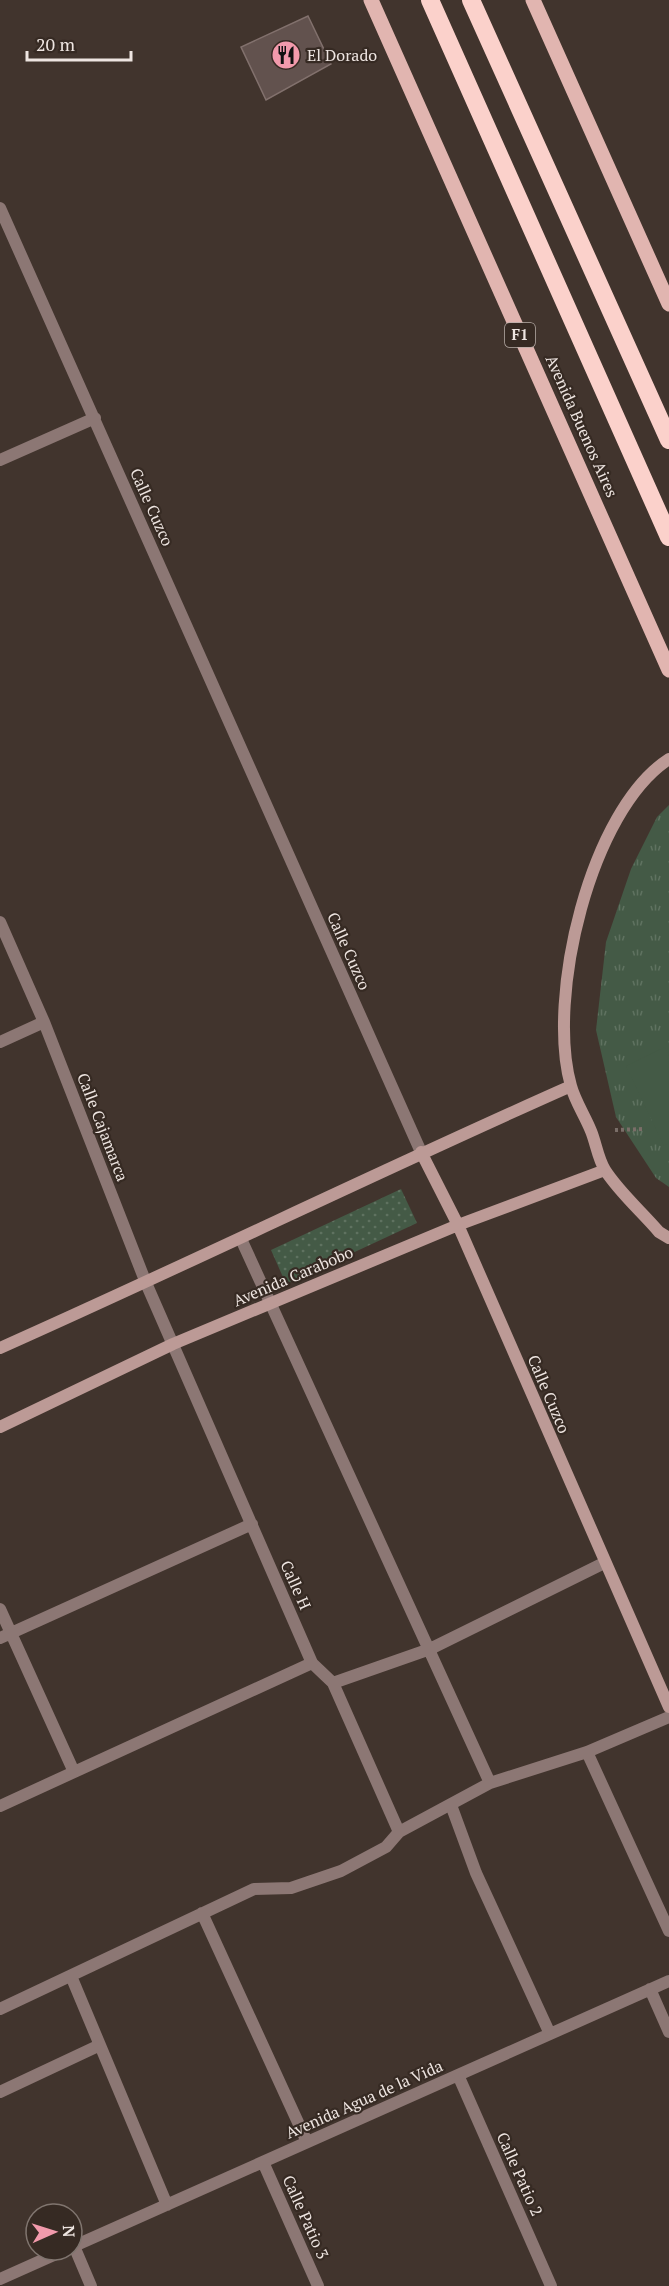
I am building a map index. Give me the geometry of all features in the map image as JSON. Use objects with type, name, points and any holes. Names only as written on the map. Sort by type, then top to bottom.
[{"type":"highway","name":"Avenida Buenos Aires","points":[[430,0],[669,537]]},
{"type":"highway","points":[[471,0],[669,440]]},
{"type":"main road","name":"Avenida Buenos Aires","points":[[371,0],[669,670]]},
{"type":"main road","points":[[533,0],[669,304]]},
{"type":"street","name":"Calle Cuzco","points":[[0,208],[421,1152],[458,1225],[669,1707]]},
{"type":"street","points":[[0,460],[95,418]]},
{"type":"street","points":[[669,759],[656,768],[622,810],[593,867],[572,945],[563,1028],[571,1086],[605,1170],[659,1232],[669,1238]]},
{"type":"street","name":"Calle Cajamarca","points":[[0,922],[44,1022],[146,1283],[173,1344]]},
{"type":"street","points":[[0,1042],[44,1022]]},
{"type":"street","points":[[0,1348],[241,1239],[421,1152],[571,1086]]},
{"type":"street","name":"Avenida Carabobo","points":[[0,1427],[173,1344],[458,1225],[605,1170]]},
{"type":"street","points":[[241,1239],[490,1783]]},
{"type":"street","name":"Calle H","points":[[173,1344],[312,1663],[333,1683],[399,1832]]},
{"type":"street","points":[[5,1635],[252,1524]]},
{"type":"street","points":[[333,1683],[430,1649],[604,1563]]},
{"type":"street","points":[[0,1609],[5,1635],[74,1772]]},
{"type":"street","points":[[0,1806],[312,1663]]},
{"type":"street","points":[[0,2009],[254,1889],[291,1888],[341,1871],[386,1847],[399,1832],[490,1783],[587,1752],[669,1717]]},
{"type":"street","points":[[587,1752],[669,1931]]},
{"type":"street","points":[[451,1805],[476,1873],[550,2034]]},
{"type":"street","points":[[202,1913],[307,2142]]},
{"type":"street","points":[[71,1976],[167,2205]]},
{"type":"street","name":"Avenida Agua de la Vida","points":[[84,2242],[669,1981]]},
{"type":"street","points":[[651,1989],[669,2032]]},
{"type":"street","points":[[0,2092],[100,2045]]},
{"type":"street","name":"Calle Patio 2","points":[[458,2075],[551,2286]]},
{"type":"street","name":"Calle Patio 3","points":[[263,2162],[318,2286]]},
{"type":"street","name":"Avenida Agua de la Vida","points":[[0,2279],[38,2262]]},
{"type":"street","points":[[78,2262],[91,2286]]},
{"type":"green space","points":[[669,805],[669,1187],[656,1178],[616,1117],[596,1030],[606,942],[631,869],[657,817]]},
{"type":"green space","points":[[665,1047],[669,1056],[669,1143],[664,1146],[626,1066]]},
{"type":"green space","points":[[401,1189],[417,1223],[286,1284],[271,1250]]},
{"type":"building","name":"El Dorado","points":[[308,16],[331,64],[266,100],[241,47]]},
{"type":"place","name":"El Dorado","points":[[286,55]]}]
